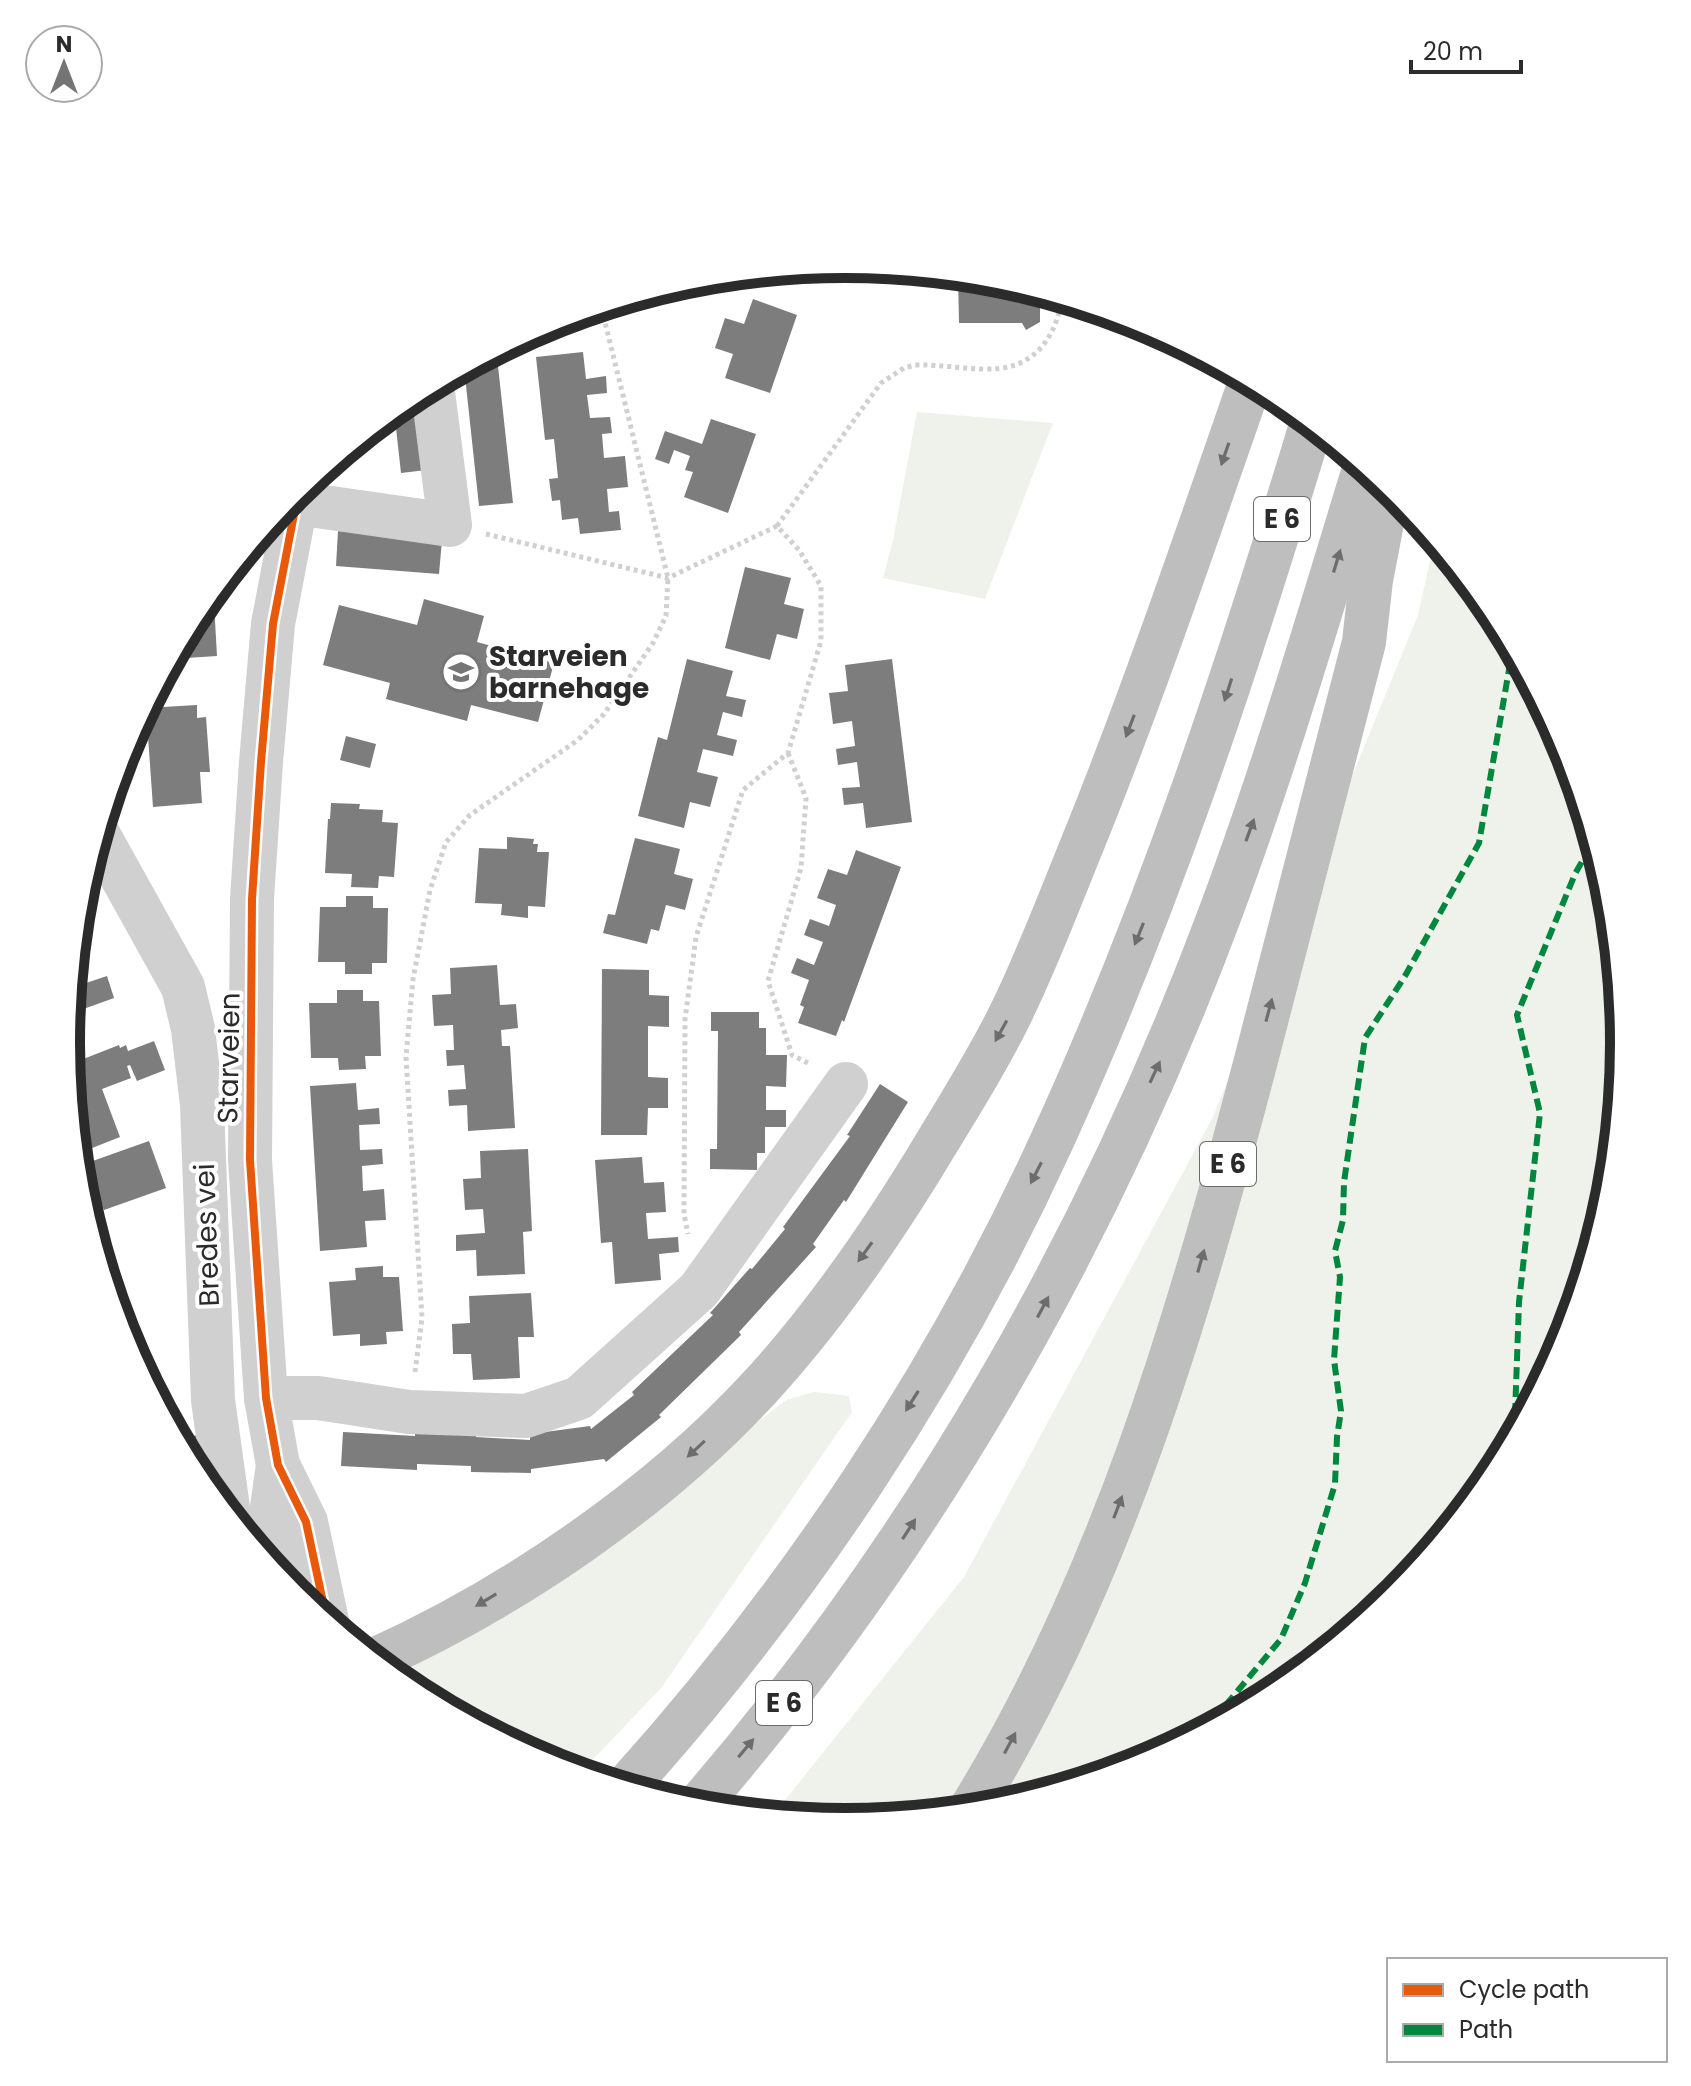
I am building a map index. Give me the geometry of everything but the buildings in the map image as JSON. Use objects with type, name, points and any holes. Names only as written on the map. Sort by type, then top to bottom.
[{"type":"highway","name":"E 6","points":[[385,1654],[449,1622],[540,1568],[634,1502],[689,1456],[791,1353],[900,1205],[1009,1017],[1035,961],[1130,727],[1247,392]]},
{"type":"highway","name":"E 6","points":[[634,1778],[715,1685],[847,1504],[918,1392],[968,1304],[1043,1159],[1101,1030],[1204,762],[1308,433]]},
{"type":"highway","name":"E 6","points":[[706,1796],[827,1647],[906,1533],[977,1422],[1042,1310],[1163,1055],[1219,916],[1310,650],[1361,478]]},
{"type":"highway","name":"E 6","points":[[978,1797],[1003,1756],[1073,1619],[1158,1403],[1234,1144],[1364,642],[1371,580],[1386,501]]},
{"type":"street","points":[[308,498],[450,525],[434,398]]},
{"type":"street","name":"Starveien","points":[[294,513],[273,624],[252,899],[250,1160],[266,1398],[278,1465],[306,1522],[323,1602]]},
{"type":"street","name":"Bredes vei","points":[[105,847],[183,987],[193,1029],[202,1105],[213,1400],[226,1492]]},
{"type":"street","points":[[266,1398],[318,1398],[409,1412],[526,1416],[579,1398],[699,1290],[846,1084]]},
{"type":"street","name":"Starveien","points":[[273,1551],[269,1528],[278,1465]]},
{"type":"path","points":[[450,525],[668,578],[777,526],[881,383],[904,368],[915,365],[997,369],[1026,360],[1052,334],[1059,308]]},
{"type":"path","points":[[409,1412],[422,1318],[406,1057],[413,979],[430,890],[446,842],[470,815],[578,740],[604,714],[653,643],[666,616],[668,578],[604,317]]},
{"type":"path","points":[[699,1290],[684,1214],[685,1019],[696,937],[743,790],[788,753],[821,641],[821,586],[799,550],[777,526]]},
{"type":"path","points":[[788,753],[806,798],[801,868],[768,981],[792,1055],[846,1084]]},
{"type":"shaded area","points":[[917,412],[1053,423],[985,599],[883,578]]},
{"type":"shaded area","points":[[1432,552],[1482,618],[1508,660],[1553,750],[1585,845],[1604,943],[1611,1043],[1604,1143],[1596,1192],[1570,1289],[1532,1382],[1482,1468],[1421,1548],[1350,1619],[1312,1650],[1228,1706],[1184,1730],[1092,1768],[995,1794],[896,1807],[781,1806],[964,1577],[1213,1117],[1418,615]]},
{"type":"shaded area","points":[[814,1392],[849,1396],[852,1412],[662,1687],[589,1764],[507,1730],[407,1670],[542,1589],[786,1400]]},
{"type":"marked path","points":[[1223,1709],[1281,1639],[1305,1583],[1335,1484],[1341,1411],[1334,1360],[1340,1277],[1335,1251],[1343,1220],[1344,1182],[1365,1038],[1405,976],[1479,843],[1510,664]]},
{"type":"marked path","points":[[1515,1413],[1519,1302],[1540,1113],[1517,1015],[1575,874],[1587,853]]},
{"type":"cycle path","points":[[294,512],[273,624],[261,762],[252,899],[250,1160],[266,1398],[278,1465],[306,1522],[323,1602]]},
{"type":"place","name":"Starveien barnehage","points":[[461,672]]}]
